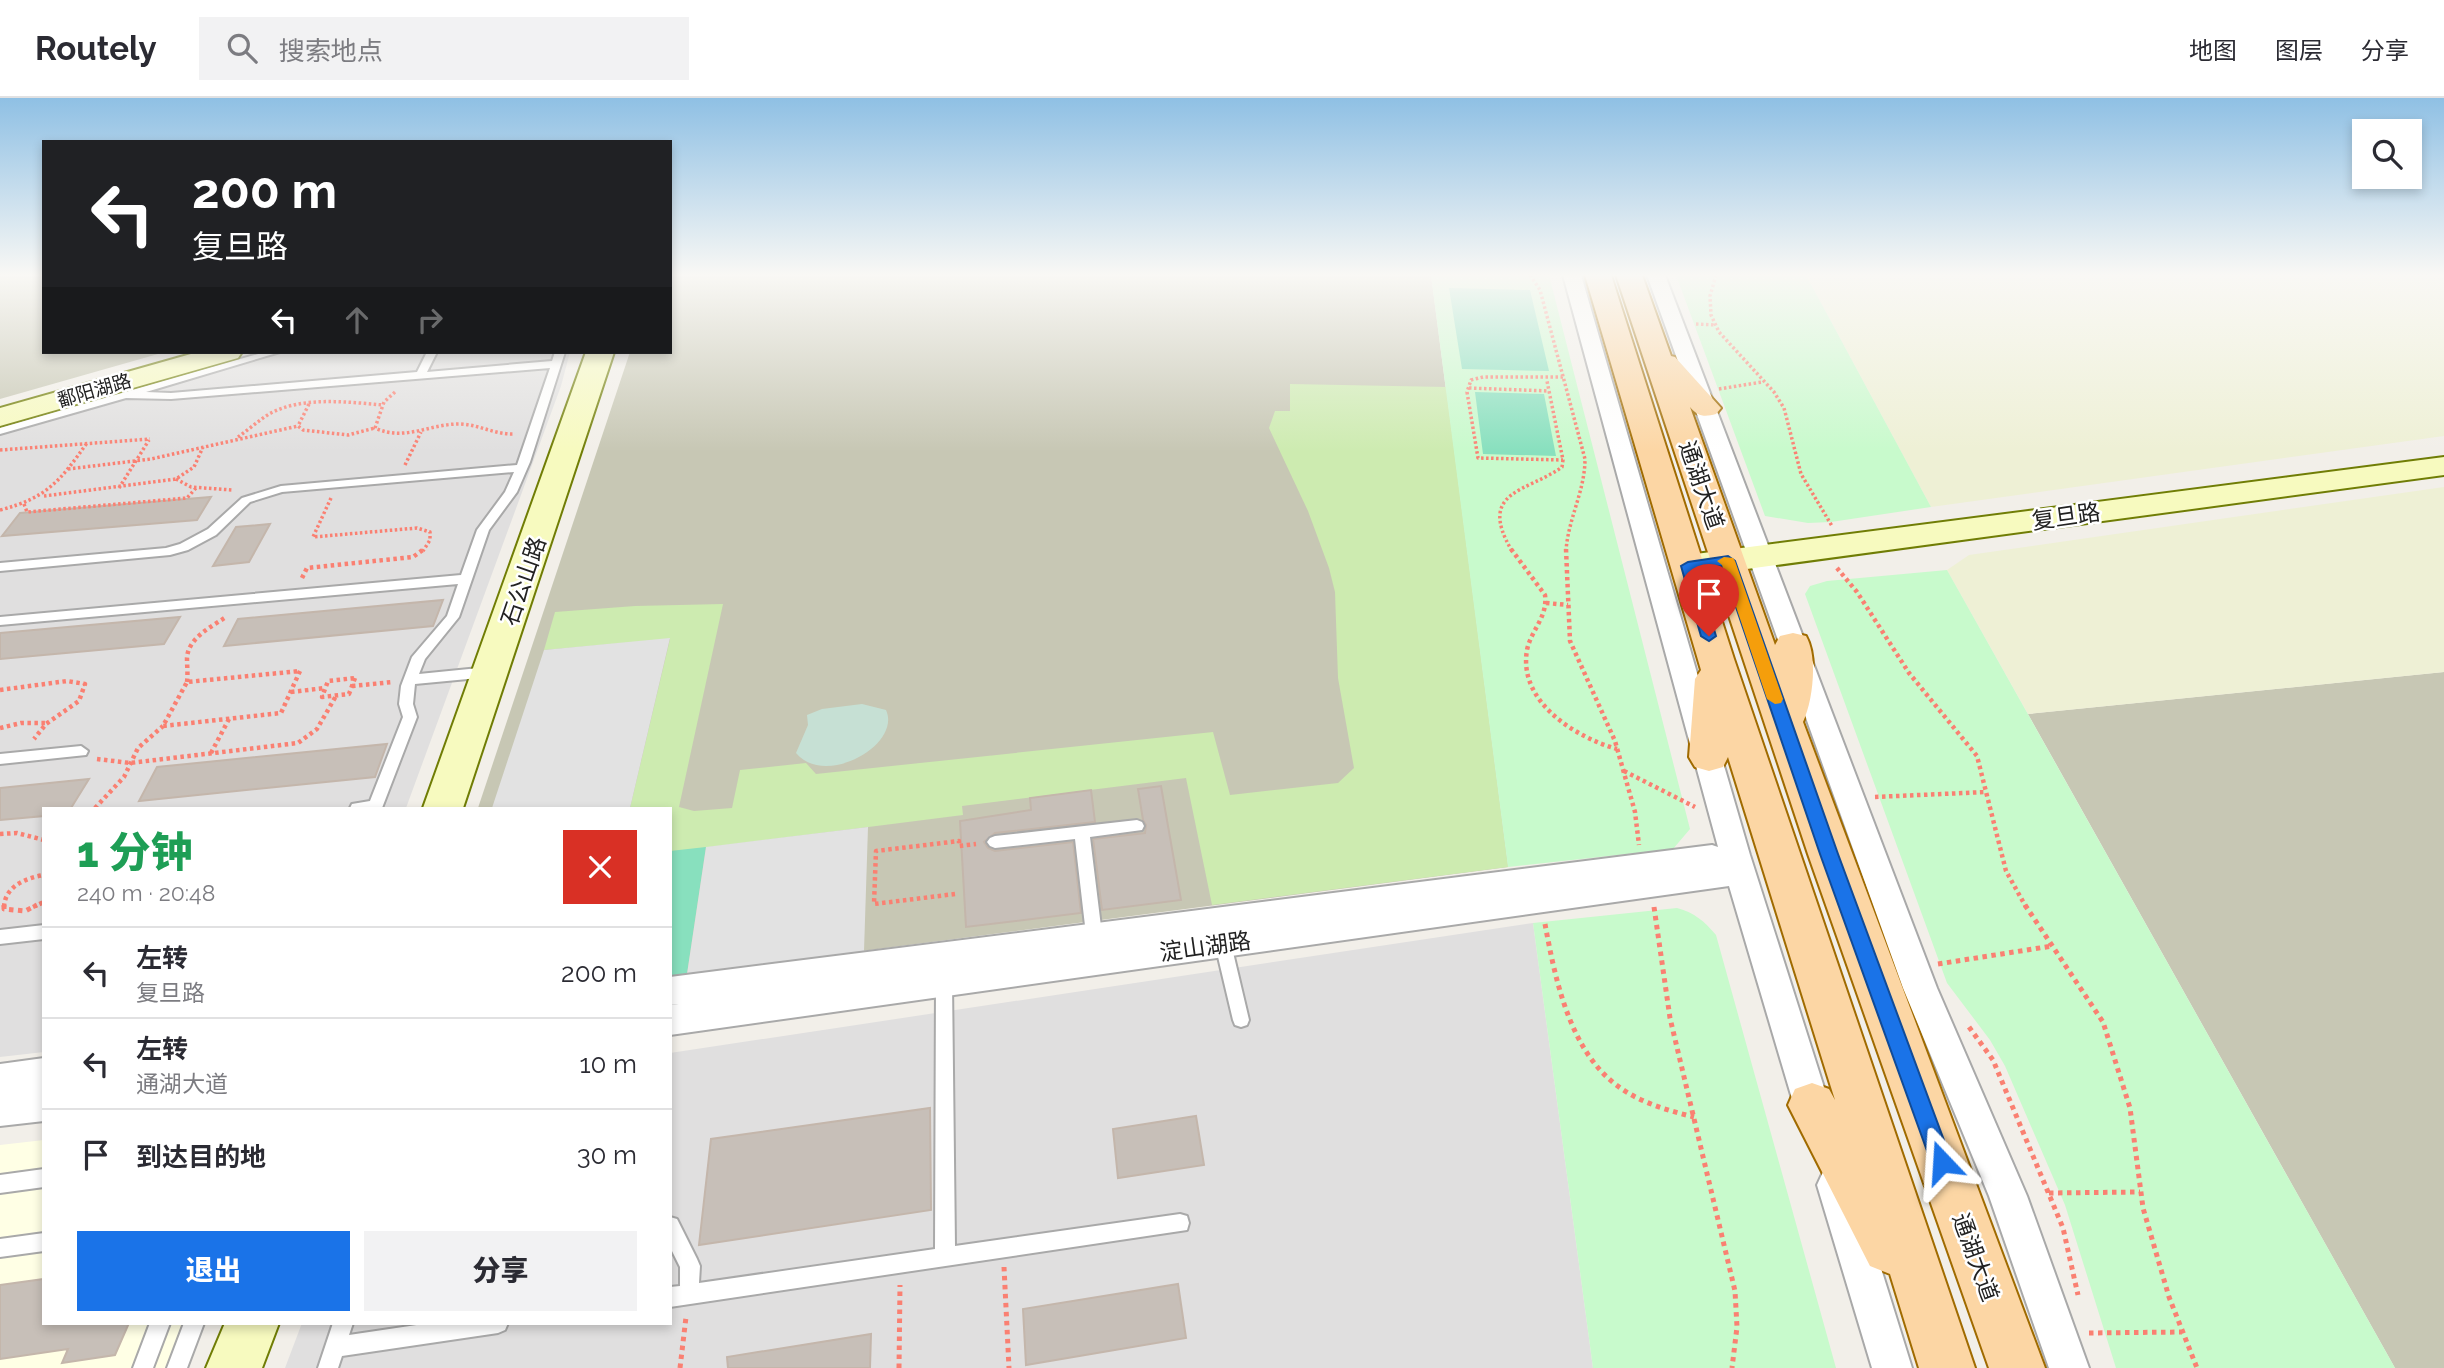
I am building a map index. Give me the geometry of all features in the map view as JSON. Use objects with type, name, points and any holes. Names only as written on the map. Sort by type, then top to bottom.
[{"type":"main road","name":"通湖大道","points":[[1616,334],[1716,659],[1941,1352]]},
{"type":"main road","name":"通湖大道","points":[[1649,334],[1744,558],[1785,727],[2017,1368]]},
{"type":"main road","points":[[1655,353],[1711,398]]},
{"type":"main road","points":[[1785,727],[1793,684],[1793,645]]},
{"type":"main road","points":[[1709,757],[1716,659]]},
{"type":"main road","points":[[1812,1105],[1941,1352]]},
{"type":"street","points":[[1589,334],[1738,863],[1892,1368]]},
{"type":"street","points":[[1683,334],[1711,398],[1744,558],[1793,645],[1920,988],[2008,1196],[2069,1368]]},
{"type":"street","name":"鄱阳湖路","points":[[0,407],[187,354]]},
{"type":"street","name":"鄱阳湖路","points":[[0,417],[221,354]]},
{"type":"street","name":"石公山路","points":[[443,807],[599,354]]},
{"type":"street","name":"复旦路","points":[[1688,566],[2444,466]]},
{"type":"street","name":"淀山湖路","points":[[672,991],[1096,949],[1738,863]]},
{"type":"street","name":"淀山湖路","points":[[672,1020],[944,982],[1096,949],[1223,944],[1540,900],[1645,876]]},
{"type":"street","points":[[0,1080],[42,1074]]},
{"type":"street","points":[[0,1110],[42,1105]]},
{"type":"street","points":[[234,1368],[251,1325]]},
{"type":"lane","points":[[0,431],[268,354]]},
{"type":"lane","points":[[420,376],[431,354]]},
{"type":"lane","points":[[126,395],[150,397],[420,376],[558,358],[521,468],[511,492],[483,530],[453,617],[419,657],[410,680],[406,704],[410,717],[375,807]]},
{"type":"lane","points":[[0,567],[166,552],[184,547],[212,532],[246,500],[264,492],[521,468]]},
{"type":"lane","points":[[0,621],[466,579]]},
{"type":"lane","points":[[410,680],[492,672]]},
{"type":"lane","points":[[0,759],[81,751]]},
{"type":"lane","points":[[995,842],[1137,826]]},
{"type":"lane","points":[[1082,832],[1096,949]]},
{"type":"lane","points":[[0,937],[42,932]]},
{"type":"lane","points":[[1223,944],[1241,1020]]},
{"type":"lane","points":[[944,982],[945,1257]]},
{"type":"lane","points":[[0,1184],[42,1178]]},
{"type":"lane","points":[[672,1230],[690,1266],[679,1296],[1180,1223]]},
{"type":"lane","points":[[0,1248],[42,1242]]},
{"type":"lane","points":[[143,1368],[159,1325]]},
{"type":"lane","points":[[177,1368],[193,1325]]},
{"type":"lane","points":[[328,1368],[342,1325]]},
{"type":"lane","points":[[335,1348],[485,1325]]},
{"type":"path","points":[[1552,334],[1585,458],[1585,478],[1567,538],[1570,641],[1598,700],[1617,749],[1635,812],[1645,876],[1659,933],[1670,1018],[1735,1291],[1737,1326],[1732,1368]]},
{"type":"path","points":[[1723,334],[1738,356],[1783,405],[1795,456],[1832,546],[1857,592],[1909,673],[1977,756],[2006,871],[2023,903],[2102,1022],[2119,1066],[2130,1108],[2140,1192],[2169,1297],[2197,1368]]},
{"type":"path","points":[[1563,377],[1547,381],[1499,374],[1471,380],[1467,392],[1478,458],[1563,460]]},
{"type":"path","points":[[375,428],[383,405],[395,392],[416,383],[420,376]]},
{"type":"path","points":[[1547,381],[1563,460],[1557,471],[1510,494],[1501,512],[1506,541],[1516,562],[1545,595],[1546,603],[1526,653],[1526,664],[1537,695],[1548,710],[1578,736],[1597,745],[1617,749]]},
{"type":"path","points":[[1711,398],[1763,382]]},
{"type":"path","points":[[298,426],[321,384]]},
{"type":"path","points":[[1469,388],[1549,391]]},
{"type":"path","points":[[234,439],[272,413],[308,405],[383,405]]},
{"type":"path","points":[[68,469],[138,461],[298,426],[312,433],[337,435],[375,428],[387,433],[463,424],[495,435],[534,432]]},
{"type":"path","points":[[421,431],[405,466],[437,463],[432,476]]},
{"type":"path","points":[[0,450],[150,439],[119,488]]},
{"type":"path","points":[[0,510],[23,505],[55,489],[87,443]]},
{"type":"path","points":[[44,496],[176,479],[192,470],[201,457],[203,447]]},
{"type":"path","points":[[176,479],[197,488],[264,492]]},
{"type":"path","points":[[307,568],[413,557],[421,553],[430,541],[430,532],[417,528],[313,537],[338,484]]},
{"type":"path","points":[[23,505],[27,512],[187,498],[197,488]]},
{"type":"path","points":[[96,807],[113,791],[138,748],[163,726],[187,682],[189,673],[186,657],[191,645],[203,633],[259,598]]},
{"type":"path","points":[[1546,603],[1567,605]]},
{"type":"path","points":[[163,726],[281,713],[300,671],[187,682]]},
{"type":"path","points":[[355,678],[349,694],[322,697],[325,688],[328,681],[355,678]]},
{"type":"path","points":[[0,690],[20,690],[71,680],[85,684],[79,701],[47,723],[21,757]]},
{"type":"path","points":[[352,686],[410,680]]},
{"type":"path","points":[[291,692],[325,688]]},
{"type":"path","points":[[81,751],[99,760],[130,763],[298,743],[316,733],[336,695]]},
{"type":"path","points":[[210,754],[229,719]]},
{"type":"path","points":[[0,728],[21,723],[47,723]]},
{"type":"path","points":[[1623,771],[1706,812]]},
{"type":"path","points":[[1865,797],[1986,792]]},
{"type":"path","points":[[0,834],[17,833],[42,839]]},
{"type":"path","points":[[955,894],[874,904],[876,851],[959,841],[959,846],[995,842]]},
{"type":"path","points":[[42,875],[20,881],[1,900],[4,909],[16,912],[42,903]]},
{"type":"path","points":[[1540,900],[1559,985],[1582,1040],[1597,1067],[1631,1094],[1656,1107],[1694,1117]]},
{"type":"path","points":[[1930,965],[2052,946]]},
{"type":"path","points":[[2049,1193],[2140,1192]]},
{"type":"path","points":[[1003,1249],[1009,1368]]},
{"type":"path","points":[[899,1368],[901,1264]]},
{"type":"path","points":[[679,1296],[680,1368]]},
{"type":"path","points":[[2087,1333],[2182,1332]]},
{"type":"shaded area","points":[[0,334],[42,334],[42,354],[158,354],[0,399]]},
{"type":"shaded area","points":[[672,334],[1439,334],[1508,867],[672,976],[672,807],[478,807],[629,354],[672,354]]},
{"type":"shaded area","points":[[1838,334],[2444,334],[2444,436],[1931,507]]},
{"type":"shaded area","points":[[261,354],[569,354],[561,386],[406,807],[42,807],[42,1052],[0,1057],[0,428]]},
{"type":"shaded area","points":[[2444,487],[2444,672],[2028,714],[1947,570],[1969,555]]},
{"type":"shaded area","points":[[670,638],[630,807],[492,807],[544,650]]},
{"type":"shaded area","points":[[2444,672],[2444,1368],[2395,1368],[2028,714]]},
{"type":"shaded area","points":[[862,704],[886,710],[888,723],[883,736],[872,748],[858,758],[825,766],[809,763],[796,753],[808,725],[807,715],[822,709]]},
{"type":"shaded area","points":[[868,827],[864,951],[687,974],[706,847]]},
{"type":"shaded area","points":[[1533,923],[1593,1368],[285,1368],[301,1325],[672,1325],[672,1053]]},
{"type":"shaded area","points":[[42,1140],[42,1325],[187,1325],[170,1368],[0,1368],[0,1145]]},
{"type":"green space","points":[[1439,334],[1564,334],[1690,829],[1673,849],[1508,867]]},
{"type":"green space","points":[[1456,334],[1540,334],[1549,371],[1462,369]]},
{"type":"green space","points":[[1698,334],[1838,334],[1931,507],[1831,522],[1808,523],[1765,516]]},
{"type":"green space","points":[[1290,384],[1446,387],[1508,867],[1212,905],[1186,778],[962,806],[963,815],[672,852],[672,807],[630,807],[670,639],[544,650],[555,612],[635,606],[723,604],[679,807],[694,811],[732,808],[740,770],[806,763],[816,774],[1213,732],[1230,795],[1338,783],[1354,768],[1338,678],[1335,592],[1308,511],[1269,428],[1275,411],[1290,411]]},
{"type":"green space","points":[[1475,392],[1544,394],[1556,456],[1483,454]]},
{"type":"green space","points":[[1947,570],[2395,1368],[2116,1368],[2065,1205],[2005,1066],[1990,1040],[1947,983],[1805,594],[1810,586],[1827,581]]},
{"type":"green space","points":[[706,847],[687,974],[672,976],[672,851]]},
{"type":"green space","points":[[1677,908],[1699,918],[1716,935],[1836,1368],[1593,1368],[1533,923]]},
{"type":"building","points":[[211,497],[197,520],[2,536],[20,513]]},
{"type":"building","points":[[270,524],[249,562],[213,566],[236,527]]},
{"type":"building","points":[[443,600],[433,626],[224,646],[238,619]]},
{"type":"building","points":[[180,617],[164,644],[0,659],[0,633]]},
{"type":"building","points":[[387,744],[375,777],[139,801],[157,767]]},
{"type":"building","points":[[89,779],[72,807],[42,807],[42,816],[0,820],[0,788]]},
{"type":"building","points":[[1161,786],[1181,900],[1102,910],[1093,839],[1145,833],[1146,825],[1138,789]]},
{"type":"building","points":[[1091,790],[1095,822],[995,833],[984,842],[988,848],[995,851],[1073,842],[1081,913],[966,927],[960,821],[1031,810],[1030,798]]},
{"type":"building","points":[[930,1108],[931,1210],[699,1245],[711,1139]]},
{"type":"building","points":[[1196,1116],[1204,1165],[1118,1178],[1113,1129]]},
{"type":"building","points":[[42,1279],[42,1325],[128,1325],[115,1355],[62,1363],[68,1349],[0,1359],[0,1285]]},
{"type":"building","points":[[1178,1284],[1186,1338],[1026,1365],[1023,1309]]},
{"type":"building","points":[[871,1334],[870,1368],[728,1368],[727,1357]]},
{"type":"slow traffic","points":[[1724,561],[1728,561],[1775,699]]},
{"type":"route","points":[[1709,636],[1688,566],[1728,561],[1829,854],[1942,1162]]}]
